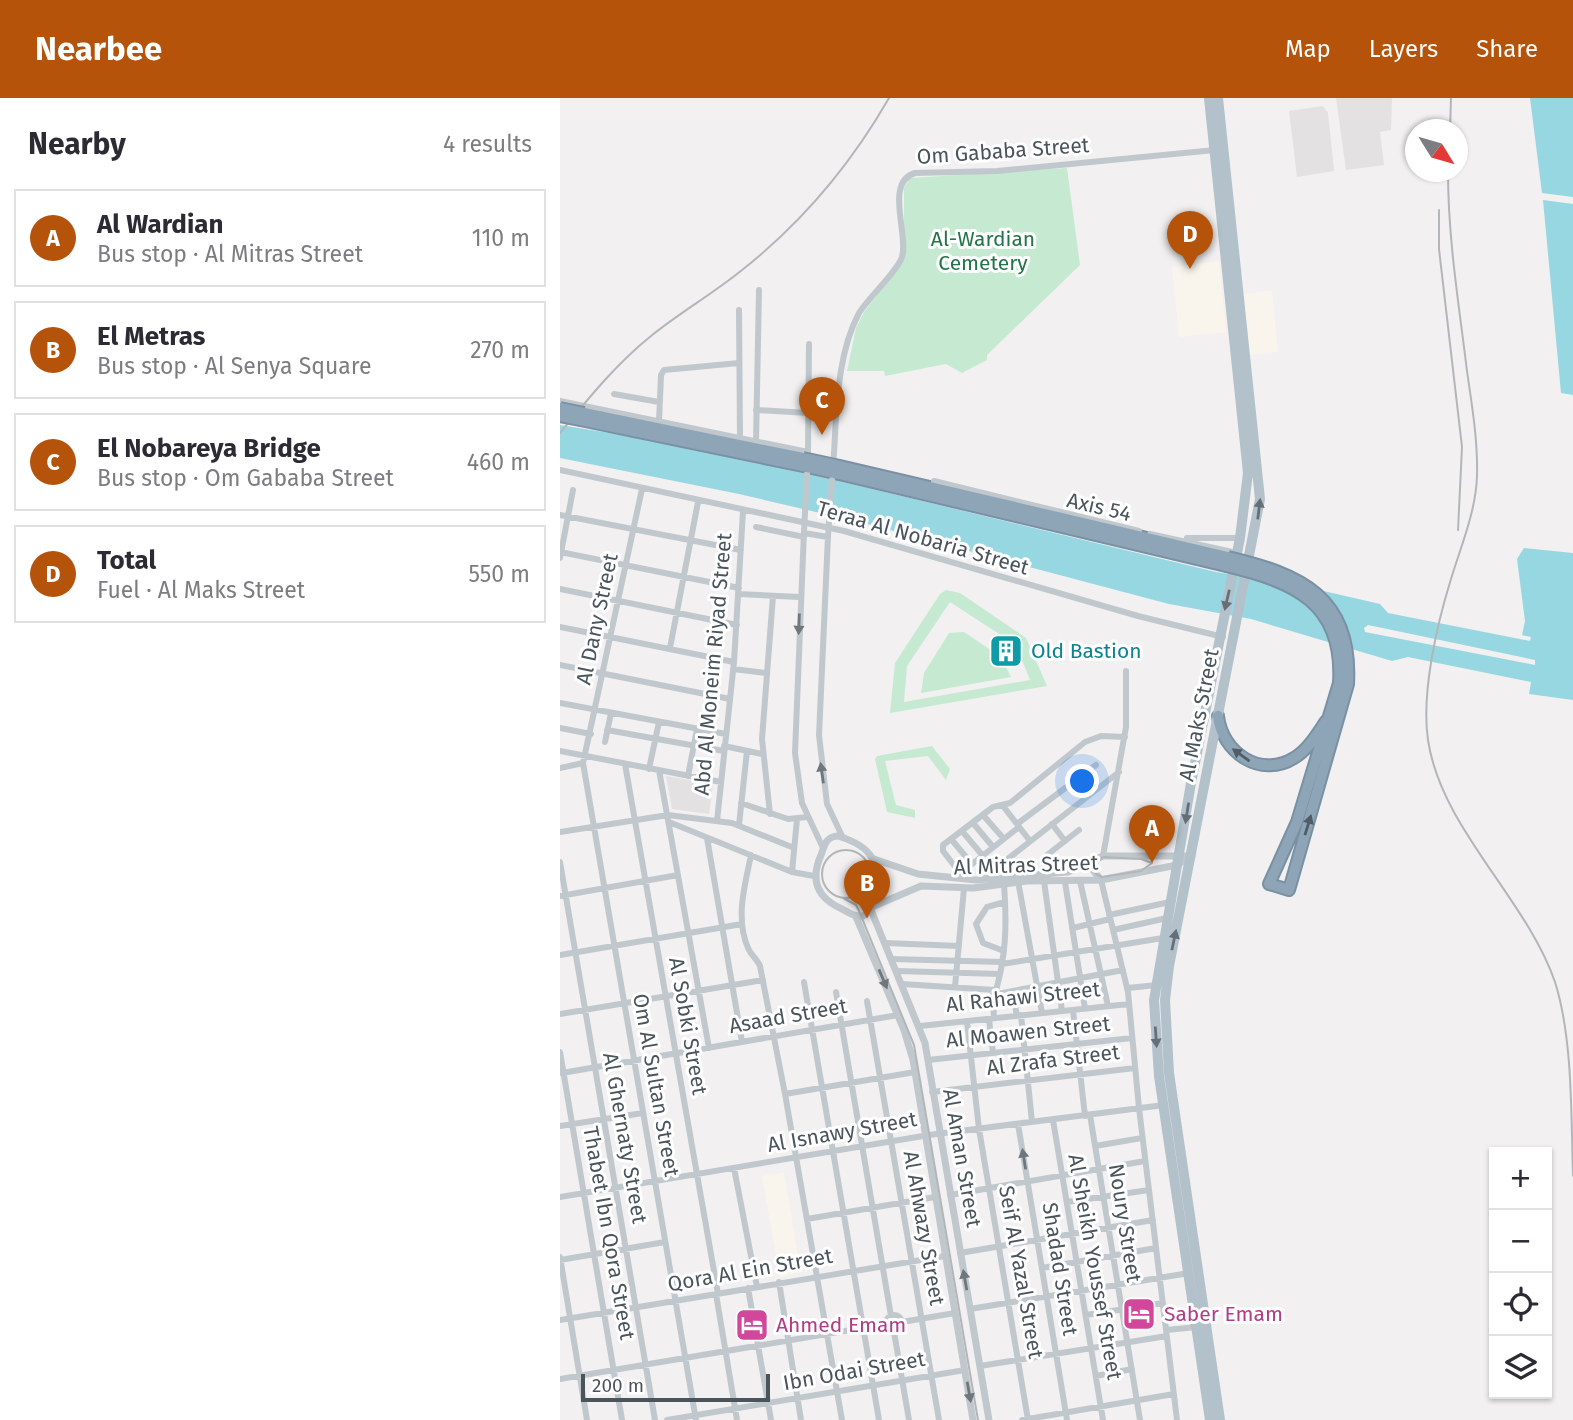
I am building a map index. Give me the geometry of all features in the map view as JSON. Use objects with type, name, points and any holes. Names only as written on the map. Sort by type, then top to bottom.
[{"type":"highway","name":"Axis 54","points":[[560,408],[582,416],[805,462],[837,473],[1231,562],[1280,580],[1314,604],[1336,643],[1344,684],[1289,890],[1269,884],[1297,822],[1344,684]]},
{"type":"highway","name":"Axis 54","points":[[560,416],[582,416]]},
{"type":"highway","points":[[1218,716],[1223,734],[1235,752],[1254,763],[1269,765],[1283,763],[1303,752],[1332,713]]},
{"type":"main road","name":"Al Maks Street","points":[[1209,98],[1261,499],[1166,984],[1169,1104],[1210,1420]]},
{"type":"main road","name":"Al Maks Street","points":[[1218,98],[1249,461],[1240,538],[1231,562],[1155,983],[1158,1060],[1169,1104],[1220,1420]]},
{"type":"main road","points":[[1191,783],[1205,785]]},
{"type":"street","name":"Om Gababa Street","points":[[837,473],[838,403],[848,341],[860,311],[902,258],[899,189],[904,178],[915,173],[997,172],[1214,150]]},
{"type":"street","points":[[756,440],[759,290]]},
{"type":"street","points":[[739,310],[740,438]]},
{"type":"street","points":[[809,344],[795,753],[799,789],[807,817],[823,848]]},
{"type":"street","points":[[659,422],[664,370],[740,363]]},
{"type":"street","points":[[614,394],[659,402]]},
{"type":"street","points":[[560,401],[756,440],[805,462]]},
{"type":"street","points":[[756,410],[808,413]]},
{"type":"street","name":"Teraa Al Nobaria Street","points":[[560,470],[698,502],[844,531],[1138,616],[1220,630],[1233,639]]},
{"type":"street","points":[[837,473],[828,536],[818,736],[827,804],[843,838]]},
{"type":"street","points":[[934,481],[1171,537],[1231,562]]},
{"type":"street","name":"Al Dany Street","points":[[584,760],[642,489]]},
{"type":"street","points":[[573,490],[564,515],[560,554],[739,591],[800,597]]},
{"type":"street","points":[[670,649],[698,502]]},
{"type":"street","name":"Abd Al Moneim Riyad Street","points":[[717,821],[737,625],[743,511]]},
{"type":"street","points":[[564,515],[741,550]]},
{"type":"street","points":[[756,527],[828,536]]},
{"type":"street","points":[[1171,537],[1240,538]]},
{"type":"street","points":[[560,589],[737,625]]},
{"type":"street","points":[[770,814],[762,754],[773,596]]},
{"type":"street","points":[[560,627],[670,649],[767,673]]},
{"type":"street","points":[[560,665],[730,699]]},
{"type":"street","points":[[1126,671],[1125,737],[1100,857],[1093,870],[1101,880],[1128,988],[1142,1138],[1177,1420]]},
{"type":"street","points":[[560,703],[726,734]]},
{"type":"street","points":[[605,742],[611,713]]},
{"type":"street","points":[[649,769],[659,722]]},
{"type":"street","points":[[560,728],[591,734]]},
{"type":"street","points":[[688,776],[697,729]]},
{"type":"street","points":[[607,730],[762,754]]},
{"type":"street","points":[[960,873],[942,849],[951,839],[996,806],[1003,806],[1085,742],[1101,736],[1125,737]]},
{"type":"street","points":[[560,751],[584,760],[625,764],[721,782]]},
{"type":"street","points":[[739,825],[747,751]]},
{"type":"street","points":[[560,768],[584,760]]},
{"type":"street","name":"Om Al Sultan Street","points":[[584,760],[695,1418]]},
{"type":"street","name":"Al Sobki Street","points":[[625,764],[737,1420]]},
{"type":"street","points":[[953,879],[1096,765]]},
{"type":"street","points":[[659,770],[709,1048]]},
{"type":"street","points":[[981,880],[1119,772]]},
{"type":"street","points":[[741,803],[770,814],[797,819],[807,817]]},
{"type":"street","points":[[1003,806],[1030,841]]},
{"type":"street","points":[[983,815],[1004,839]]},
{"type":"street","points":[[668,819],[707,838],[792,872],[814,876]]},
{"type":"street","points":[[792,872],[797,819]]},
{"type":"street","points":[[560,832],[635,821],[717,821],[739,825],[794,848]]},
{"type":"street","points":[[973,823],[993,847]]},
{"type":"street","points":[[1052,824],[1065,841]]},
{"type":"street","points":[[1047,855],[1079,830]]},
{"type":"street","points":[[962,831],[983,856]]},
{"type":"street","points":[[830,837],[843,838],[866,850],[874,859],[878,878],[871,908],[866,915],[856,916],[826,900],[817,887],[814,876],[823,848],[830,837]]},
{"type":"street","points":[[707,838],[742,1042]]},
{"type":"street","points":[[951,839],[972,864]]},
{"type":"street","points":[[751,855],[742,903],[742,924],[748,949],[758,962],[763,980],[842,1420]]},
{"type":"street","name":"Al Mitras Street","points":[[871,908],[926,885],[964,888],[1018,881],[1101,880],[1192,856]]},
{"type":"street","name":"Al Mitras Street","points":[[874,859],[926,875],[981,880],[1068,872],[1100,857],[1163,857],[1178,860]]},
{"type":"street","name":"Al Ghernaty Street","points":[[560,862],[563,895],[576,953],[655,1420]]},
{"type":"street","points":[[926,875],[926,885]]},
{"type":"street","points":[[563,895],[678,876]]},
{"type":"street","points":[[1018,881],[1042,1013]]},
{"type":"street","points":[[1044,881],[1062,1011]]},
{"type":"street","points":[[1065,881],[1085,1009]]},
{"type":"street","points":[[1080,881],[1108,1006]]},
{"type":"street","points":[[993,1053],[993,992],[1004,951],[1004,884]]},
{"type":"street","points":[[955,987],[964,888]]},
{"type":"street","points":[[1004,951],[983,943],[976,924],[988,907],[1005,902]]},
{"type":"street","points":[[1073,928],[1170,902]]},
{"type":"street","name":"Al Aman Street","points":[[871,908],[920,1026],[928,1060],[989,1420]]},
{"type":"street","name":"Al Aman Street","points":[[856,916],[898,1015],[915,1072],[973,1420]]},
{"type":"street","points":[[1113,930],[1167,918]]},
{"type":"street","points":[[560,956],[742,924]]},
{"type":"street","points":[[891,959],[1002,963],[1163,938]]},
{"type":"street","points":[[885,943],[959,946]]},
{"type":"street","points":[[902,984],[993,992],[1012,991],[1123,970]]},
{"type":"street","points":[[897,971],[1000,974]]},
{"type":"street","points":[[560,1014],[763,980]]},
{"type":"street","points":[[804,982],[879,1420]]},
{"type":"street","points":[[1128,988],[1155,983],[1166,984]]},
{"type":"street","points":[[1012,991],[1019,1016],[1032,1122]]},
{"type":"street","points":[[560,1378],[886,1324],[891,1316],[836,992]]},
{"type":"street","name":"Al Ahwazy Street","points":[[867,1000],[939,1420]]},
{"type":"street","name":"Al Rahawi Street","points":[[920,1026],[1129,1004]]},
{"type":"street","name":"Noury Street","points":[[1073,1010],[1080,1075],[1095,1146],[1140,1420]]},
{"type":"street","name":"Asaad Street","points":[[562,1073],[898,1015]]},
{"type":"street","name":"Seif Al Yazal Street","points":[[967,1021],[979,1129],[1026,1420]]},
{"type":"street","name":"Al Moawen Street","points":[[928,1060],[1132,1038]]},
{"type":"street","name":"Thabet Ibn Qora Street","points":[[560,1052],[622,1420]]},
{"type":"street","name":"Al Zrafa Street","points":[[932,1092],[1135,1069]]},
{"type":"street","points":[[785,1094],[915,1072]]},
{"type":"street","name":"Al Isnawy Street","points":[[560,1197],[925,1136],[1169,1104]]},
{"type":"street","points":[[560,1126],[643,1113]]},
{"type":"street","name":"Al Sheikh Youssef Street","points":[[1053,1120],[1103,1420]]},
{"type":"street","name":"Shadad Street","points":[[1018,1124],[1067,1416]]},
{"type":"street","points":[[1095,1146],[1142,1138]]},
{"type":"street","points":[[950,1195],[1145,1161]]},
{"type":"street","points":[[734,1168],[757,1286]]},
{"type":"street","points":[[1066,1202],[1149,1190]]},
{"type":"street","points":[[807,1219],[935,1197]]},
{"type":"street","points":[[960,1253],[1153,1220]]},
{"type":"street","points":[[587,1420],[560,1259],[665,1242]]},
{"type":"street","points":[[1042,1268],[1156,1248]]},
{"type":"street","name":"Qora Al Ein Street","points":[[560,1320],[817,1275],[945,1256]]},
{"type":"street","points":[[970,1309],[1189,1273]]},
{"type":"street","points":[[779,1282],[802,1420]]},
{"type":"street","points":[[748,1288],[771,1420]]},
{"type":"street","points":[[1086,1315],[1163,1303]]},
{"type":"street","points":[[902,1322],[955,1313]]},
{"type":"street","points":[[891,1316],[897,1315],[902,1322]]},
{"type":"street","points":[[894,1332],[900,1329],[902,1322]]},
{"type":"street","points":[[886,1324],[894,1332],[909,1420]]},
{"type":"street","points":[[980,1366],[1127,1342],[1197,1327]]},
{"type":"street","points":[[1096,1376],[1132,1369]]},
{"type":"street","name":"Ibn Odai Street","points":[[667,1420],[695,1418],[736,1408],[965,1370]]},
{"type":"street","points":[[1026,1420],[1067,1416],[1101,1406],[1174,1394]]},
{"type":"shaded area","points":[[1336,98],[1392,98],[1391,130],[1380,132],[1384,165],[1346,170]]},
{"type":"shaded area","points":[[1323,106],[1328,113],[1334,171],[1297,177],[1289,111]]},
{"type":"shaded area","points":[[1219,261],[1226,332],[1179,337],[1172,267]]},
{"type":"shaded area","points":[[1272,291],[1278,352],[1249,355],[1243,294]]},
{"type":"shaded area","points":[[666,776],[713,784],[709,814],[672,809]]},
{"type":"shaded area","points":[[784,1173],[801,1272],[780,1277],[762,1176]]},
{"type":"green space","name":"Al-Wardian Cemetery","points":[[1067,168],[1080,265],[987,355],[987,360],[962,373],[946,364],[885,376],[884,371],[847,371],[856,328],[864,312],[904,260],[904,188],[910,178]]},
{"type":"green space","points":[[946,590],[960,593],[1026,638],[1047,686],[890,713],[895,663],[940,594]],"holes":[[[950,602],[1016,645],[1030,680],[904,702],[907,666]]]},
{"type":"green space","points":[[964,632],[1001,657],[1011,677],[921,693],[924,673],[949,633]]},
{"type":"green space","points":[[932,746],[950,769],[946,780],[928,756],[885,761],[896,805],[915,810],[915,818],[887,812],[875,759],[877,756]]},
{"type":"water","points":[[1530,98],[1573,98],[1573,197],[1542,193]]},
{"type":"water","points":[[1543,200],[1573,204],[1573,395],[1561,393]]},
{"type":"water","points":[[560,425],[659,441],[790,469],[1216,572],[1302,586],[1380,604],[1388,613],[1530,641],[1531,637],[1522,635],[1525,621],[1517,559],[1524,548],[1573,553],[1573,700],[1529,694],[1531,682],[1408,657],[1392,661],[1251,619],[1169,604],[867,524],[739,494],[560,458]],"holes":[[[1368,625],[1535,660],[1535,665],[1365,632],[1364,628]]]},
{"type":"tram line","points":[[846,850],[863,857],[870,874],[863,891],[846,898],[829,891],[822,874],[829,857],[846,850]]},
{"type":"tram line","points":[[1103,857],[1141,859],[1152,863],[1141,871],[1102,877],[1096,874],[1094,865],[1103,857]]},
{"type":"tram line","points":[[865,889],[863,899],[867,917]]},
{"type":"tram line","points":[[843,898],[856,905],[859,911],[914,1045],[978,1420]]},
{"type":"railway","points":[[560,433],[603,382],[638,347],[737,274],[802,215],[858,147],[889,98]]},
{"type":"railway","points":[[1450,119],[1451,98]]},
{"type":"railway","points":[[1448,182],[1457,297],[1477,450],[1477,476],[1471,515],[1436,637],[1427,701],[1428,740],[1436,772],[1449,803],[1525,921],[1555,982],[1568,1053],[1573,1176]]},
{"type":"railway","points":[[1439,210],[1439,249],[1462,447],[1458,530]]},
{"type":"place","name":"Total","points":[[1190,269]]},
{"type":"place","name":"El Nobareya Bridge","points":[[822,435]]},
{"type":"place","name":"Old Bastion","points":[[1006,651]]},
{"type":"place","name":"Al Wardian","points":[[1152,863]]},
{"type":"place","name":"El Metras","points":[[867,918]]},
{"type":"place","name":"Saber Emam","points":[[1139,1314]]},
{"type":"place","name":"Ahmed Emam","points":[[752,1325]]}]
